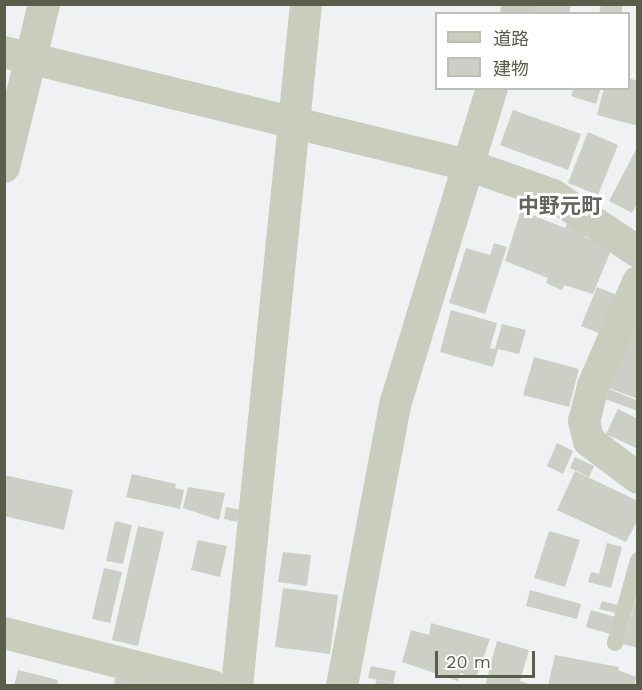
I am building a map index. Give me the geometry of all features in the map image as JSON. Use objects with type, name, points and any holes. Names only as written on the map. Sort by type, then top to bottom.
[{"type":"street","points":[[4,167],[18,56],[44,4]]},
{"type":"street","points":[[237,686],[297,123],[306,4]]},
{"type":"street","points":[[18,56],[468,165],[553,195],[638,252]]},
{"type":"street","points":[[342,686],[394,405],[491,90]]},
{"type":"street","points":[[638,282],[593,386],[584,421],[589,441],[638,478]]},
{"type":"street","points":[[4,633],[212,686]]},
{"type":"lane","points":[[615,643],[638,560]]},
{"type":"building","points":[[534,4],[571,4],[569,12],[532,12]]},
{"type":"building","points":[[601,4],[623,4],[621,12],[599,12]]},
{"type":"building","points":[[630,79],[638,81],[638,126],[597,115],[603,90],[630,90]]},
{"type":"building","points":[[573,90],[600,90],[596,104],[571,96]]},
{"type":"building","points":[[513,110],[581,134],[568,170],[500,145]]},
{"type":"building","points":[[588,132],[618,145],[598,195],[568,183]]},
{"type":"building","points":[[638,146],[638,202],[632,213],[609,201]]},
{"type":"building","points":[[525,212],[565,228],[567,224],[587,232],[585,237],[612,248],[593,294],[564,285],[562,290],[546,283],[548,278],[505,261],[520,213]]},
{"type":"building","points":[[494,243],[507,247],[485,314],[449,303],[466,248],[490,255]]},
{"type":"building","points":[[597,287],[617,295],[601,334],[581,326]]},
{"type":"building","points":[[451,310],[497,323],[490,348],[495,349],[502,324],[526,330],[519,354],[498,349],[493,367],[440,352]]},
{"type":"building","points":[[635,324],[638,325],[638,399],[609,388]]},
{"type":"building","points":[[534,357],[579,369],[569,407],[523,395]]},
{"type":"building","points":[[609,389],[638,401],[638,411],[605,399]]},
{"type":"building","points":[[618,409],[638,419],[638,449],[606,434]]},
{"type":"building","points":[[557,443],[573,451],[563,474],[547,466]]},
{"type":"building","points":[[575,457],[594,466],[589,477],[570,468]]},
{"type":"building","points":[[575,471],[638,501],[638,519],[626,542],[557,510]]},
{"type":"building","points":[[132,474],[176,484],[175,488],[184,490],[180,509],[126,497]]},
{"type":"building","points":[[4,475],[73,490],[64,530],[4,516]]},
{"type":"building","points":[[188,487],[225,493],[219,520],[183,508]]},
{"type":"building","points":[[226,507],[240,510],[237,522],[224,519]]},
{"type":"building","points":[[115,521],[132,525],[123,564],[106,561]]},
{"type":"building","points":[[138,526],[164,532],[138,646],[112,640]]},
{"type":"building","points":[[549,531],[580,540],[565,587],[534,578]]},
{"type":"building","points":[[198,540],[227,546],[220,577],[191,570]]},
{"type":"building","points":[[607,543],[622,547],[611,588],[588,582],[591,572],[599,574]]},
{"type":"building","points":[[283,552],[311,555],[307,586],[278,582]]},
{"type":"building","points":[[104,568],[122,572],[110,623],[92,619]]},
{"type":"building","points":[[283,588],[338,595],[330,654],[275,647]]},
{"type":"building","points":[[530,590],[581,604],[577,619],[526,606]]},
{"type":"building","points":[[638,595],[638,648],[623,644]]},
{"type":"building","points":[[602,601],[618,605],[616,613],[599,609]]},
{"type":"building","points":[[591,610],[615,617],[610,634],[586,627]]},
{"type":"building","points":[[431,623],[490,639],[476,678],[460,673],[458,681],[402,662],[411,630],[429,635]]},
{"type":"building","points":[[497,641],[529,650],[520,681],[535,686],[485,686]]},
{"type":"building","points":[[555,655],[619,667],[618,670],[636,677],[634,686],[548,686]]},
{"type":"building","points":[[371,666],[396,671],[393,683],[368,678]]},
{"type":"building","points":[[18,670],[58,680],[57,686],[14,686]]},
{"type":"building","points":[[115,678],[164,684],[164,686],[114,686]]},
{"type":"building","points":[[376,680],[397,684],[396,686],[375,686]]},
{"type":"district","name":"中野元町","points":[[560,206]]}]
